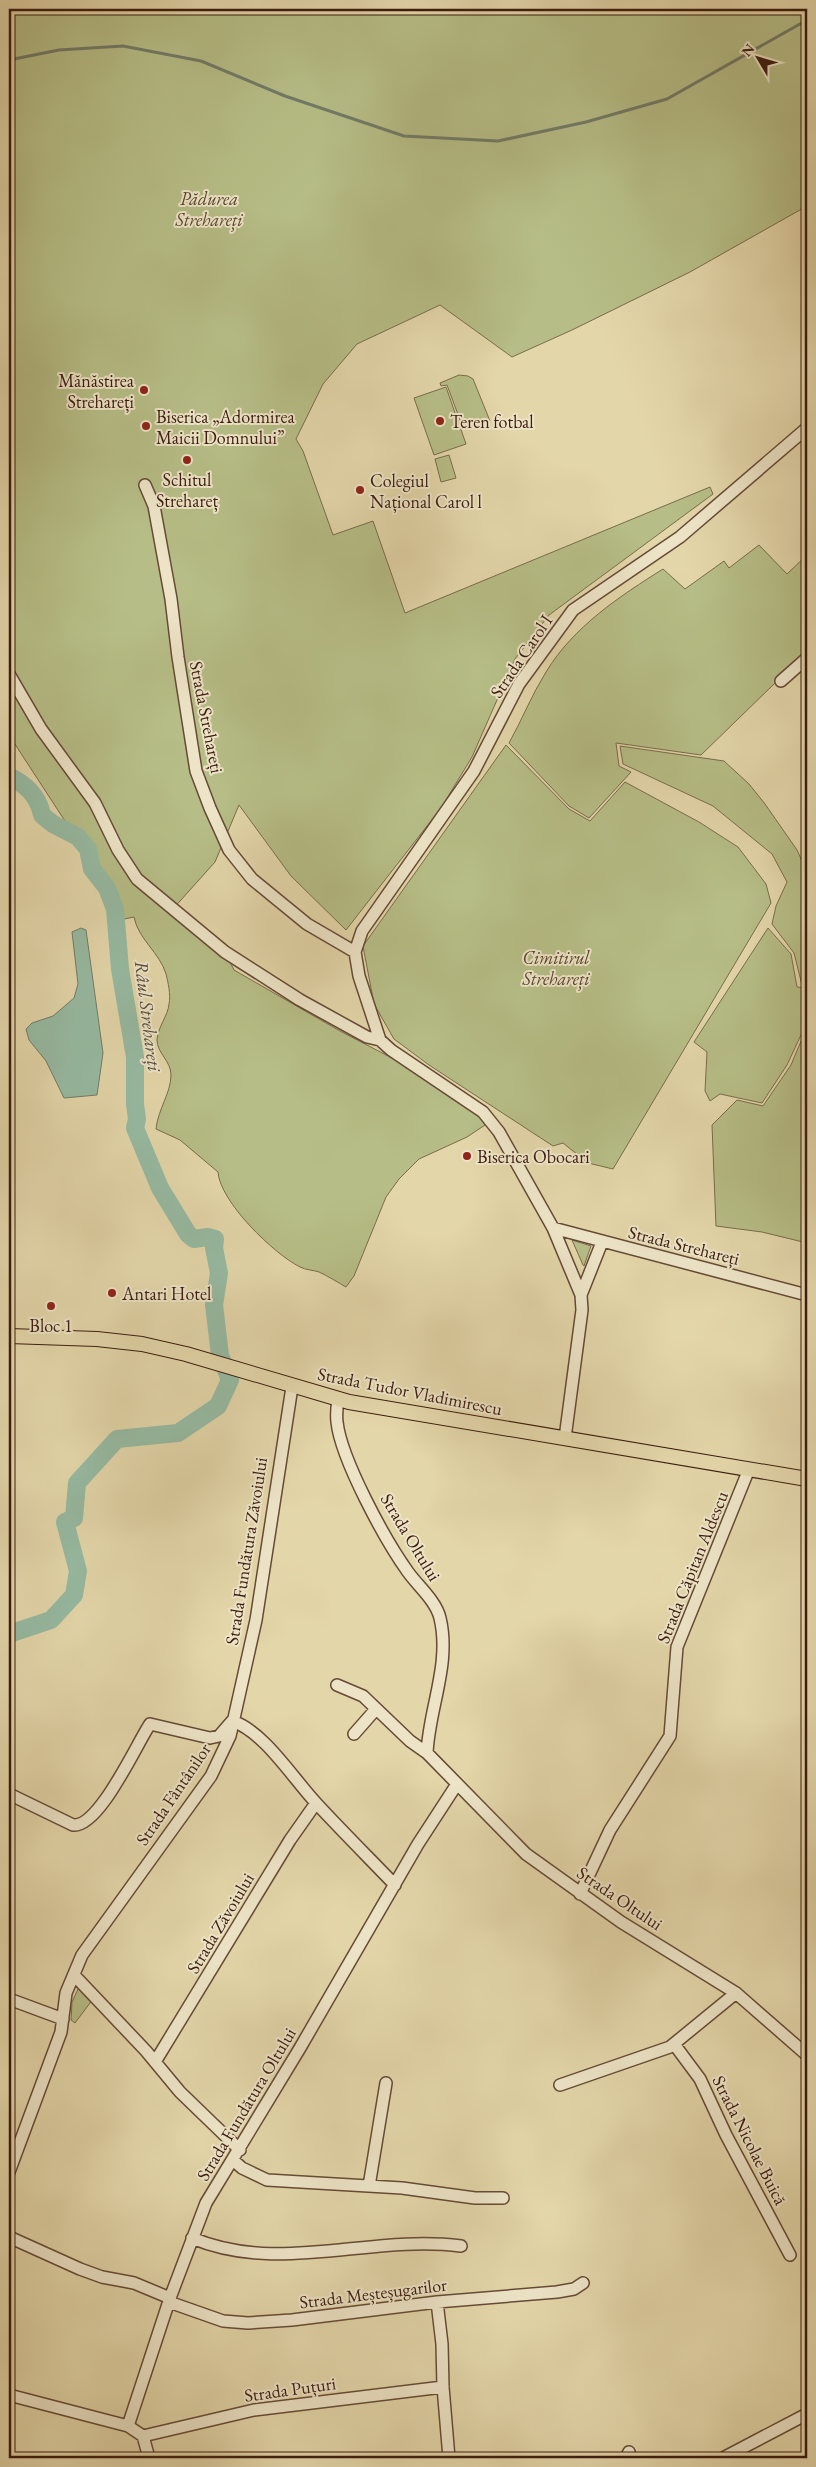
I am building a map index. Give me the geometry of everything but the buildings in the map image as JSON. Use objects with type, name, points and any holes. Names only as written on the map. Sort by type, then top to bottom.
[{"type":"main road","name":"Strada Tudor Vladimirescu","points":[[9,1336],[97,1339],[142,1344],[186,1354],[292,1387],[338,1399],[807,1479]]},
{"type":"street","name":"Strada Carol I","points":[[380,1040],[359,976],[355,952],[362,931],[474,771],[519,684],[573,610],[680,537],[807,428]]},
{"type":"street","name":"Strada Strehareți","points":[[145,485],[154,506],[171,599],[196,771],[229,850],[252,879],[307,924],[355,952]]},
{"type":"street","points":[[781,680],[807,658]]},
{"type":"street","points":[[9,674],[41,729],[95,803],[118,850],[137,879],[225,952],[300,1000],[367,1038],[380,1040],[398,1055],[483,1112],[499,1132],[553,1228],[582,1295]]},
{"type":"street","name":"Strada Strehareți","points":[[553,1228],[807,1295]]},
{"type":"street","points":[[566,1438],[580,1330],[582,1295],[602,1242]]},
{"type":"street","name":"Strada Fundătura Zăvoiului","points":[[232,1721],[256,1620],[292,1387]]},
{"type":"street","name":"Strada Oltului","points":[[338,1399],[339,1429],[355,1476],[391,1546],[440,1617],[443,1655],[441,1676],[430,1716],[427,1753]]},
{"type":"street","name":"Strada Căpitan Aldescu","points":[[580,1894],[610,1830],[670,1736],[677,1647],[749,1470]]},
{"type":"street","name":"Strada Oltului","points":[[337,1685],[363,1696],[376,1710],[427,1753],[526,1854],[621,1922],[736,1993],[807,2055]]},
{"type":"street","points":[[354,1734],[376,1710]]},
{"type":"street","points":[[9,1794],[73,1825],[81,1825],[92,1817],[104,1802],[150,1724],[210,1738],[219,1736],[232,1721],[247,1727],[261,1740],[316,1803],[395,1884]]},
{"type":"street","name":"Strada Fântânilor","points":[[9,2172],[64,2019],[66,1993],[82,1955],[210,1776],[223,1752],[232,1721]]},
{"type":"street","name":"Strada Fundătura Oltului","points":[[128,2426],[192,2238],[210,2196],[240,2150],[395,1884],[456,1784]]},
{"type":"street","name":"Strada Zăvoiului","points":[[155,2062],[290,1840],[316,1803]]},
{"type":"street","points":[[74,1975],[146,2051],[180,2092],[240,2150]]},
{"type":"street","points":[[560,2085],[674,2044],[678,2038],[736,1993]]},
{"type":"street","points":[[9,1999],[64,2019]]},
{"type":"street","name":"Strada Nicolae Buică","points":[[674,2044],[700,2079],[726,2135],[790,2255]]},
{"type":"street","points":[[369,2186],[386,2083]]},
{"type":"street","points":[[233,2160],[242,2168],[266,2180],[369,2186],[475,2198],[503,2198]]},
{"type":"street","name":"Strada Meșteșugarilor","points":[[9,2237],[80,2269],[102,2277],[134,2283],[223,2321],[248,2324],[437,2302],[557,2292],[574,2289],[583,2283]]},
{"type":"street","points":[[192,2238],[225,2250],[252,2253],[301,2254],[406,2244],[461,2246]]},
{"type":"street","points":[[437,2302],[442,2344],[443,2387],[449,2458]]},
{"type":"street","name":"Strada Puțuri","points":[[143,2436],[254,2410],[443,2387]]},
{"type":"street","points":[[9,2395],[128,2426],[143,2436],[149,2458]]},
{"type":"street","points":[[723,2458],[807,2414]]},
{"type":"green space","name":"Pădurea Strehareți","points":[[9,9],[807,9],[807,206],[690,272],[512,357],[440,305],[357,344],[323,384],[296,439],[303,451],[333,535],[373,521],[405,613],[710,487],[713,494],[549,615],[515,659],[472,757],[441,808],[346,930],[291,876],[239,805],[215,862],[172,910],[225,952],[234,970],[340,1031],[438,1082],[491,1121],[467,1137],[419,1159],[399,1179],[386,1197],[354,1276],[346,1287],[319,1272],[300,1267],[276,1251],[238,1212],[221,1184],[218,1172],[180,1140],[156,1129],[169,1088],[171,1075],[169,1065],[159,1049],[157,1040],[170,1000],[166,974],[159,959],[136,925],[134,917],[115,921],[91,861],[9,735]]},
{"type":"green space","points":[[459,375],[468,376],[473,379],[490,421],[463,428],[447,385],[441,386],[440,383]]},
{"type":"green space","name":"Teren fotbal","points":[[446,387],[466,444],[434,455],[414,398]]},
{"type":"green space","points":[[449,455],[456,478],[441,482],[435,459]]},
{"type":"green space","points":[[759,545],[787,574],[807,555],[807,652],[701,755],[616,743],[619,766],[631,772],[589,818],[569,806],[509,743],[541,680],[557,656],[598,614],[630,590],[663,569],[685,589],[724,561],[729,568]]},
{"type":"green space","name":"Cimitirul Strehareți","points":[[506,745],[569,809],[590,821],[625,782],[699,822],[738,847],[766,884],[771,903],[613,1169],[588,1163],[563,1143],[553,1146],[429,1065],[394,1039],[374,1004],[363,946]]},
{"type":"green space","points":[[620,746],[724,761],[749,784],[765,804],[797,850],[807,872],[807,986],[802,985],[794,953],[772,924],[776,906],[787,882],[772,854],[713,806],[623,764]]},
{"type":"green space","points":[[768,928],[791,954],[797,987],[807,988],[807,1022],[787,1065],[762,1103],[720,1094],[710,1101],[705,1091],[707,1052],[694,1042]]},
{"type":"green space","points":[[807,1027],[807,1243],[762,1232],[716,1226],[712,1125],[737,1100],[763,1106],[791,1065]]},
{"type":"green space","points":[[572,1240],[591,1246],[584,1266],[583,1265]]},
{"type":"green space","points":[[78,1989],[82,1989],[93,1999],[75,2023],[71,2020],[72,2002]]},
{"type":"shaded area","points":[[81,928],[86,930],[103,1053],[97,1095],[64,1098],[46,1061],[29,1040],[26,1029],[32,1023],[53,1016],[74,998],[78,984],[72,932]]},
{"type":"waterway","points":[[9,60],[59,50],[123,46],[201,61],[285,96],[404,136],[498,141],[586,122],[667,99],[807,20]]},
{"type":"waterway","name":"Râul Strehareți","points":[[9,776],[30,791],[38,802],[42,815],[53,824],[78,837],[88,849],[92,869],[107,888],[115,909],[120,969],[135,1057],[135,1104],[137,1119],[135,1128],[160,1188],[188,1234],[194,1239],[208,1237],[215,1239],[214,1248],[219,1273],[214,1305],[220,1355],[230,1380],[218,1406],[178,1433],[117,1439],[77,1483],[74,1518],[65,1522],[78,1571],[74,1595],[51,1620],[9,1634]]},
{"type":"place","name":"Mănăstirea Strehareți","points":[[144,390]]},
{"type":"place","name":"Teren fotbal","points":[[440,421]]},
{"type":"place","name":"Biserica „Adormirea Maicii Domnului”","points":[[146,426]]},
{"type":"place","name":"Schitul Strehareț","points":[[187,460]]},
{"type":"place","name":"Colegiul Național Carol l","points":[[360,490]]},
{"type":"place","name":"Biserica Obocari","points":[[467,1156]]},
{"type":"place","name":"Antari Hotel","points":[[112,1293]]},
{"type":"place","name":"Bloc 1","points":[[51,1306]]}]
